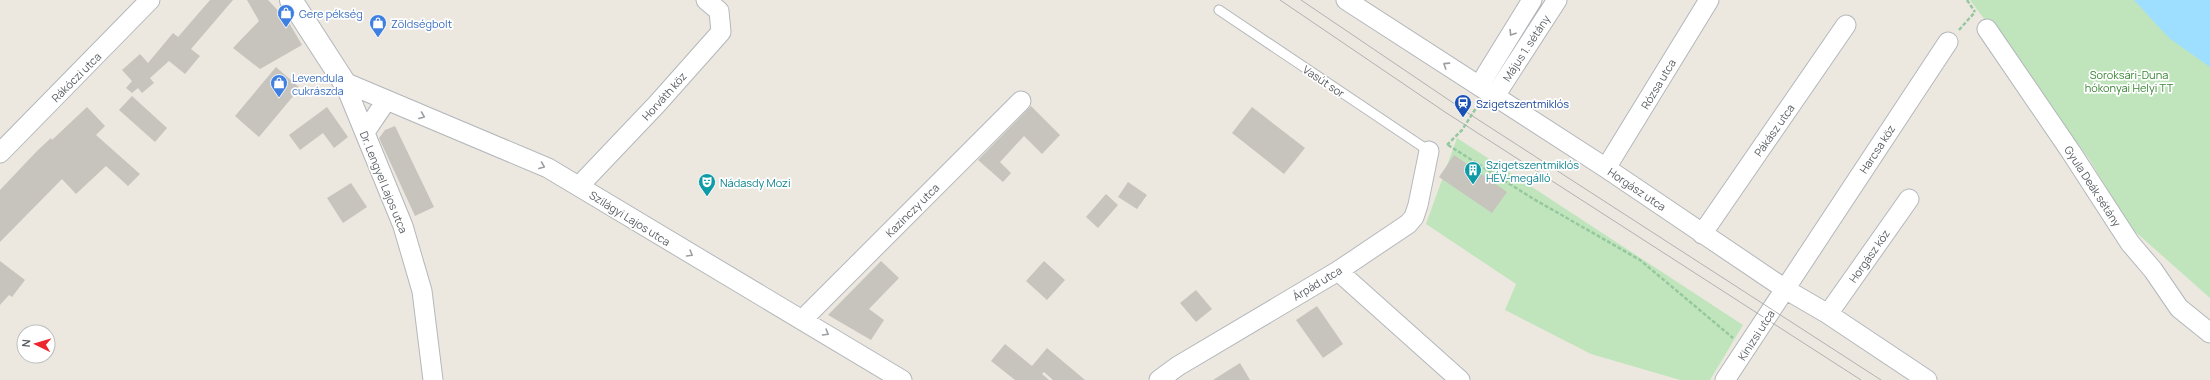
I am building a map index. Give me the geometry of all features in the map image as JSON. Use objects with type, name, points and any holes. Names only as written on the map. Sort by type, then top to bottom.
[{"type":"street","name":"Rákóczi utca","points":[[0,153],[150,0]]},
{"type":"street","name":"Dr. Lengyel Lajos utca","points":[[290,0],[344,82],[403,226],[420,284],[433,380]]},
{"type":"street","name":"Horváth köz","points":[[579,186],[657,104],[721,32],[719,11],[706,0]]},
{"type":"street","name":"Horgász utca","points":[[1346,0],[1366,5],[1484,95],[1606,168],[1785,289],[1828,314],[1927,380]]},
{"type":"street","name":"Május 1. sétány","points":[[1484,95],[1532,0]]},
{"type":"street","name":"Május 1. sétány","points":[[1484,95],[1557,0]]},
{"type":"street","name":"Rózsa utca","points":[[1606,168],[1708,0]]},
{"type":"street","name":"Pákász utca","points":[[1702,234],[1846,26]]},
{"type":"street","name":"Gyula Deák sétány","points":[[1987,29],[2071,152],[2130,243],[2153,270],[2179,308],[2210,333]]},
{"type":"street","name":"Harcsa köz","points":[[1785,289],[1948,42]]},
{"type":"street","name":"Szilágyi Lajos utca","points":[[344,82],[548,168],[579,186],[623,215],[803,319],[902,380]]},
{"type":"street","points":[[364,132],[386,101]]},
{"type":"street","name":"Kazinczy utca","points":[[803,319],[1021,101]]},
{"type":"street","name":"Árpád utca","points":[[1159,380],[1178,366],[1338,271],[1408,224],[1414,217],[1429,151]]},
{"type":"street","name":"Horgász köz","points":[[1828,314],[1909,199]]},
{"type":"street","points":[[1338,271],[1460,380]]},
{"type":"street","name":"Kinizsi utca","points":[[1725,380],[1785,289]]},
{"type":"lane","name":"Vasút sor","points":[[1219,10],[1429,151]]},
{"type":"path","points":[[1948,42],[1975,12]]},
{"type":"path","points":[[1429,151],[1448,145],[1462,130],[1484,95]]},
{"type":"path","points":[[1448,145],[1532,198],[1640,260],[1728,335],[1748,347]]},
{"type":"green space","name":"Soroksári-Duna hókonyai Helyi TT","points":[[1970,0],[2210,0],[2210,298],[2131,228],[2089,159]]},
{"type":"green space","points":[[1457,138],[1743,325],[1710,380],[1680,380],[1591,354],[1505,310],[1516,284],[1426,224]]},
{"type":"water","points":[[2134,0],[2210,0],[2210,67],[2169,38]]},
{"type":"building","points":[[210,0],[233,0],[191,49],[200,56],[185,74],[169,61],[150,78],[154,83],[142,93],[138,88],[132,93],[126,88],[132,81],[122,70],[140,54],[148,63],[173,33],[178,37]]},
{"type":"building","points":[[247,0],[268,0],[288,21],[302,45],[260,69],[233,48],[259,21]]},
{"type":"building","points":[[276,67],[300,88],[259,137],[235,116]]},
{"type":"building","points":[[132,96],[167,128],[155,142],[119,110]]},
{"type":"building","points":[[1031,106],[1060,135],[1042,154],[1024,136],[1000,162],[1011,173],[1003,182],[978,160]]},
{"type":"building","points":[[87,107],[105,126],[96,135],[140,174],[128,186],[106,166],[76,194],[62,179],[0,242],[0,190],[37,151],[51,138],[52,140]]},
{"type":"building","points":[[327,107],[348,137],[334,148],[323,133],[300,150],[289,135]]},
{"type":"building","points":[[1252,107],[1305,148],[1284,174],[1232,133]]},
{"type":"building","points":[[395,126],[434,207],[415,216],[379,138],[385,130]]},
{"type":"building","name":"Szigetszentmiklós HÉV-megálló","points":[[1454,155],[1507,192],[1492,213],[1439,177]]},
{"type":"building","points":[[1128,182],[1147,195],[1137,209],[1118,197]]},
{"type":"building","points":[[351,183],[367,207],[343,223],[327,198]]},
{"type":"building","points":[[1106,194],[1118,205],[1098,228],[1086,217]]},
{"type":"building","points":[[0,261],[25,280],[12,297],[9,295],[0,305]]},
{"type":"building","points":[[881,261],[899,278],[869,309],[884,320],[871,340],[828,315]]},
{"type":"building","points":[[1044,261],[1065,280],[1047,300],[1026,281]]},
{"type":"building","points":[[1196,290],[1212,309],[1196,322],[1180,303]]},
{"type":"building","points":[[1317,306],[1343,344],[1323,358],[1296,320]]},
{"type":"building","points":[[1005,344],[1032,366],[1047,348],[1085,380],[1053,380],[1044,372],[1042,374],[1049,380],[1015,380],[991,361]]},
{"type":"building","points":[[1240,363],[1250,380],[1213,380]]},
{"type":"tram line","points":[[1280,0],[1445,112],[1861,380]]},
{"type":"tram line","points":[[1301,0],[1471,115],[1881,380]]},
{"type":"place","name":"Gere pékség","points":[[286,28]]},
{"type":"place","name":"Zöldségbolt","points":[[378,38]]},
{"type":"place","name":"Levendula cukrászda","points":[[279,98]]},
{"type":"place","name":"Szigetszentmiklós","points":[[1463,118]]},
{"type":"place","name":"Szigetszentmiklós HÉV-megálló","points":[[1473,185]]},
{"type":"place","name":"Nádasdy Mozi","points":[[707,197]]}]
